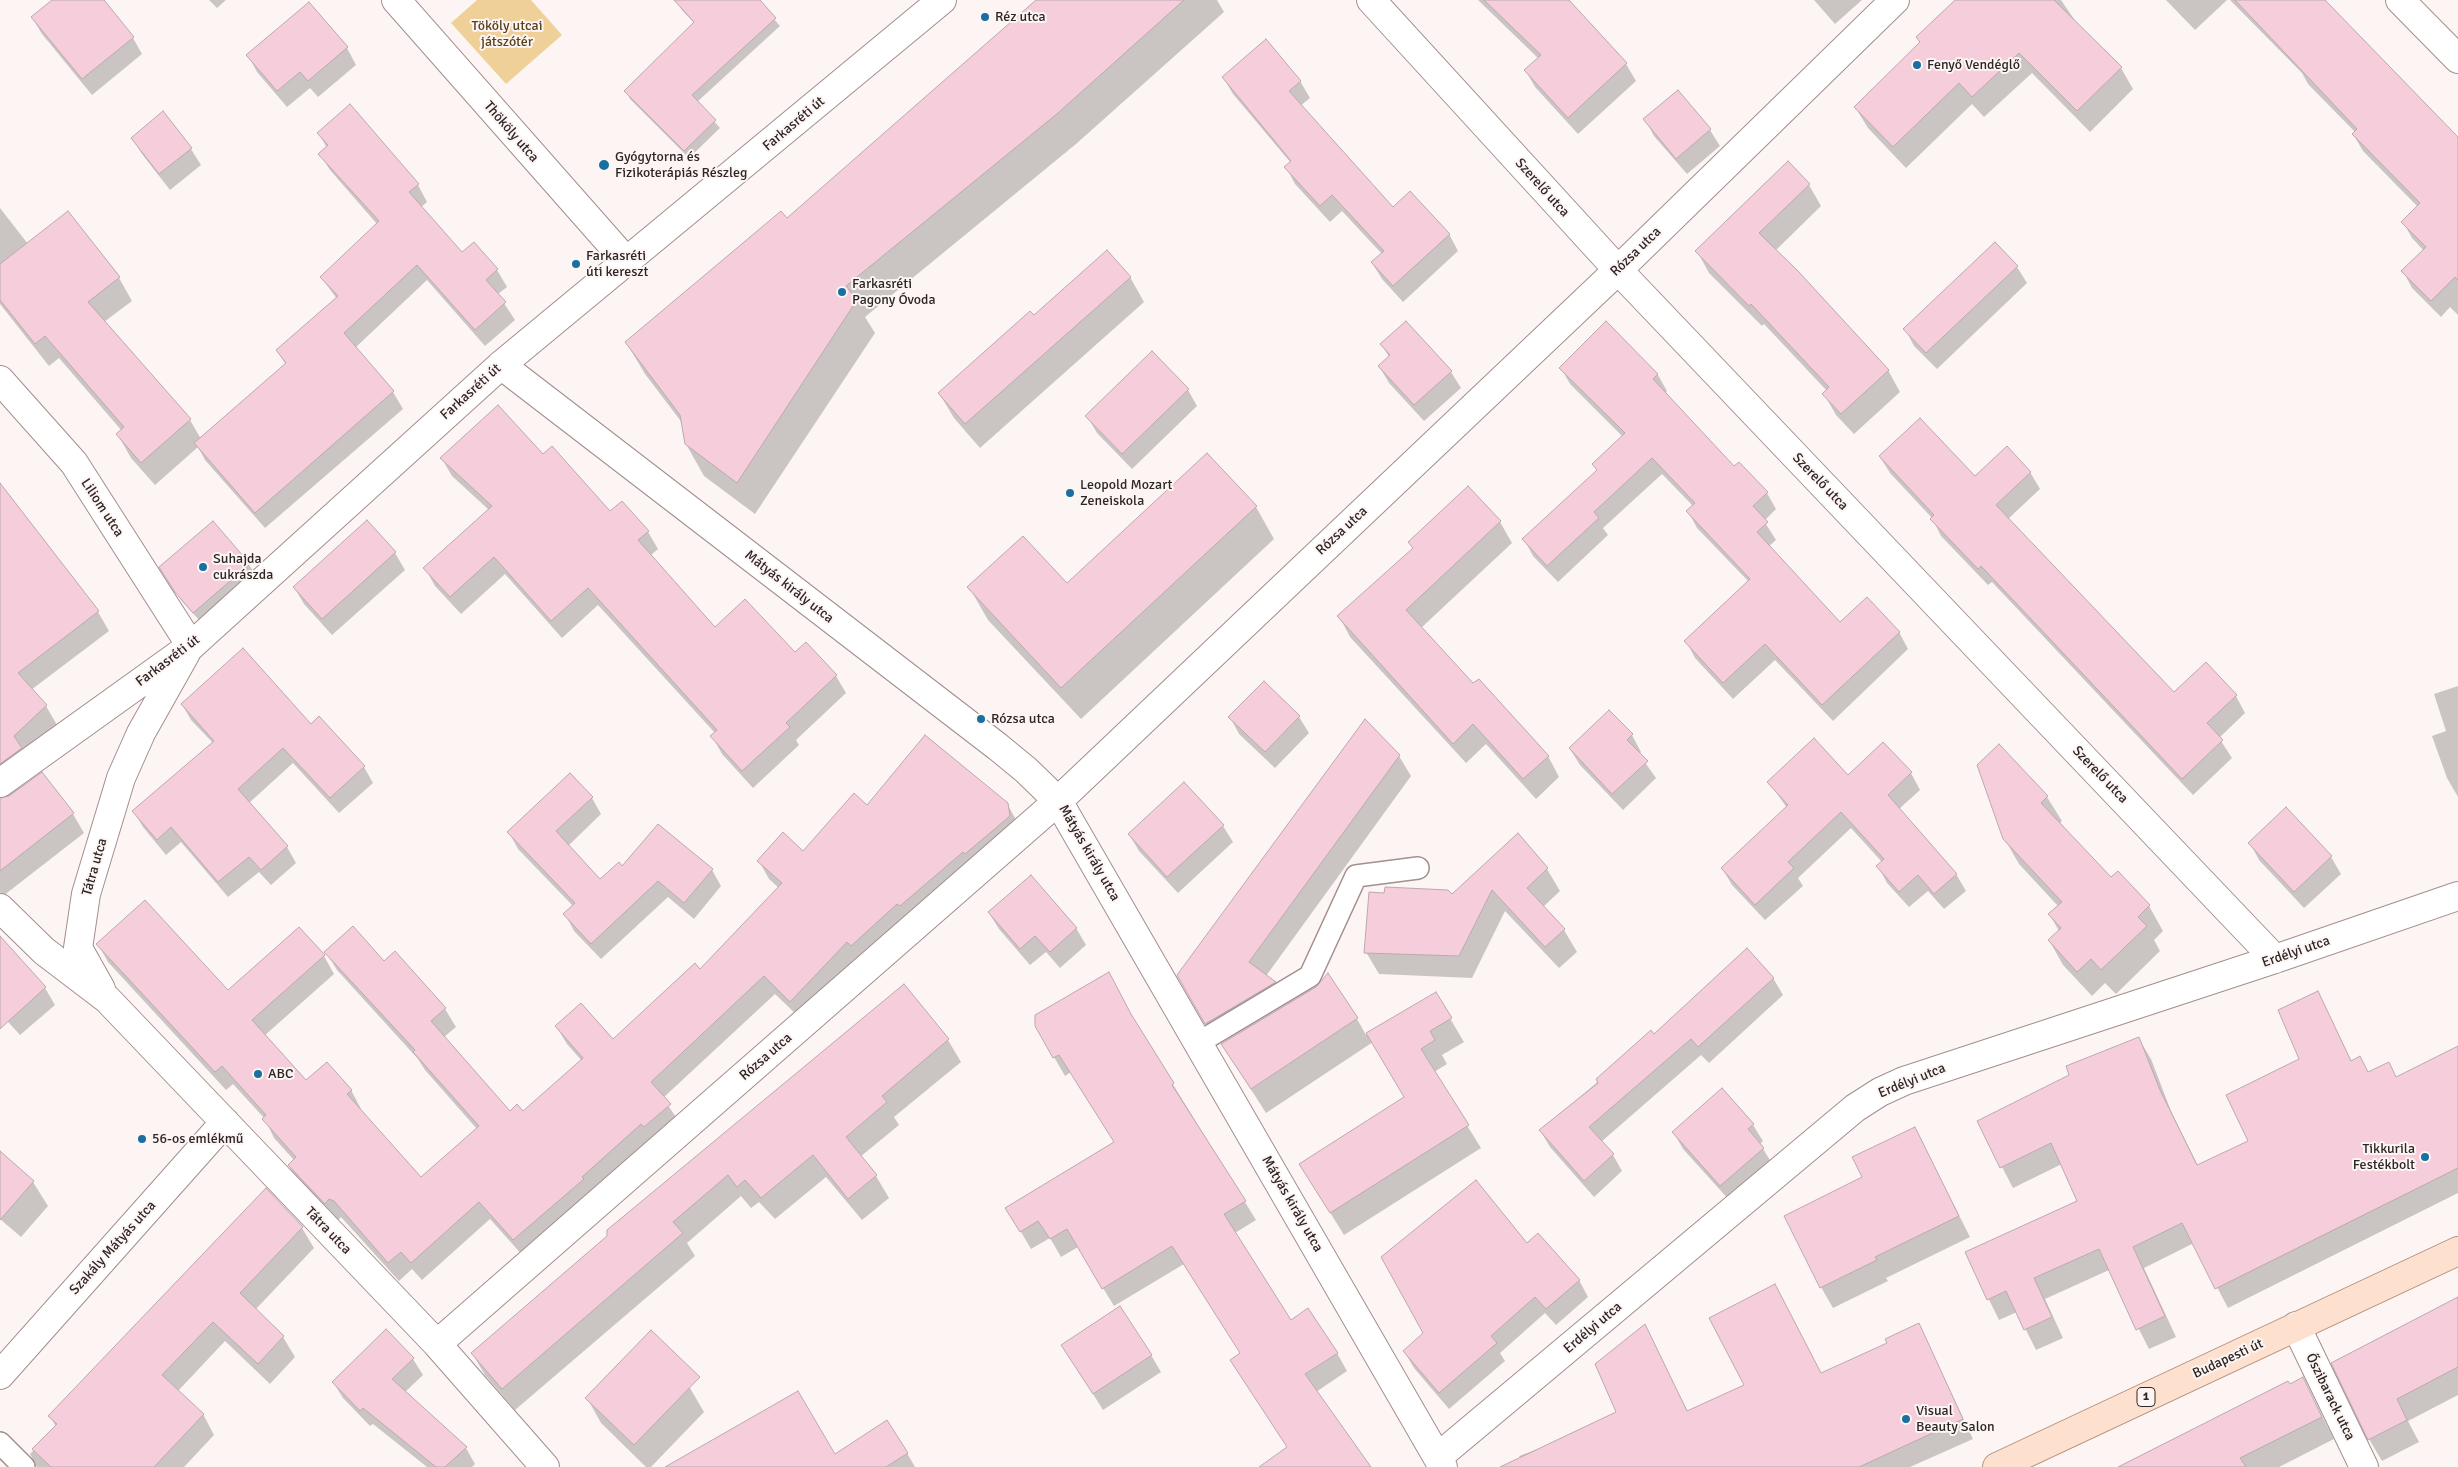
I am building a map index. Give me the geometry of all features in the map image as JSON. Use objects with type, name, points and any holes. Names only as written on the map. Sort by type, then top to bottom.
[{"type":"main road","name":"Budapesti út","points":[[1997,1467],[2458,1251]]},
{"type":"street","name":"Thököly utca","points":[[396,0],[627,262]]},
{"type":"street","name":"Farkasréti út","points":[[0,783],[191,646],[501,365],[942,0]]},
{"type":"street","name":"Szerelő utca","points":[[1371,0],[1618,270],[2275,959]]},
{"type":"street","name":"Rózsa utca","points":[[437,1344],[1058,801],[1618,270],[1895,0]]},
{"type":"street","points":[[2400,0],[2458,59]]},
{"type":"street","name":"Mátyás király utca","points":[[501,365],[1005,753],[1058,801],[1440,1462]]},
{"type":"street","name":"Liliom utca","points":[[0,380],[74,463],[191,646]]},
{"type":"street","name":"Tátra utca","points":[[107,999],[78,948],[86,894],[121,778],[141,733],[191,646]]},
{"type":"street","points":[[113,701],[141,733]]},
{"type":"street","name":"Erdélyi utca","points":[[1440,1462],[1855,1108],[1880,1092],[1904,1081],[2275,959],[2458,896]]},
{"type":"street","name":"Tátra utca","points":[[0,908],[44,951],[107,999],[437,1344],[545,1467]]},
{"type":"street","name":"Szakály Mátyás utca","points":[[0,1375],[225,1122]]},
{"type":"street","name":"Őszibarack utca","points":[[2296,1326],[2364,1467]]},
{"type":"lane","points":[[1198,1042],[1310,976],[1356,876],[1418,868]]},
{"type":"lane","points":[[0,1443],[24,1467]]},
{"type":"green space","name":"Tököly utcai játszótér","points":[[477,0],[531,0],[562,35],[506,84],[451,23]]},
{"type":"building","points":[[52,0],[104,0],[134,37],[82,79],[31,17]]},
{"type":"building","points":[[674,0],[760,0],[776,18],[692,95],[716,120],[684,151],[624,91],[694,22]]},
{"type":"building","points":[[1036,0],[1184,0],[1058,113],[846,286],[857,300],[737,483],[685,444],[680,415],[625,342],[781,211],[787,218]]},
{"type":"building","points":[[1484,0],[1569,0],[1627,63],[1568,118],[1524,70],[1541,55]]},
{"type":"building","points":[[1955,0],[2054,0],[2122,67],[2077,111],[2019,53],[1972,97],[1959,83],[1893,147],[1854,107],[1920,42],[1916,37]]},
{"type":"building","points":[[2235,0],[2325,0],[2458,137],[2458,280],[2455,277],[2431,301],[2401,271],[2426,247],[2401,222],[2420,203],[2352,134],[2357,129]]},
{"type":"building","points":[[309,2],[348,47],[308,81],[300,72],[277,91],[246,55]]},
{"type":"building","points":[[1266,39],[1301,81],[1289,91],[1393,207],[1410,191],[1450,234],[1393,286],[1371,262],[1384,251],[1332,195],[1320,206],[1284,167],[1291,161],[1222,77]]},
{"type":"building","points":[[1678,90],[1711,129],[1676,159],[1643,119]]},
{"type":"building","points":[[350,104],[419,184],[409,192],[462,252],[474,242],[498,269],[486,280],[506,302],[475,330],[417,265],[344,333],[394,391],[255,513],[194,443],[286,363],[276,350],[338,296],[320,277],[379,221],[318,154],[328,145],[317,133]]},
{"type":"building","points":[[163,111],[192,148],[159,174],[131,138]]},
{"type":"building","points":[[1788,161],[1810,184],[1759,233],[1798,271],[1889,370],[1841,414],[1822,394],[1829,387],[1751,304],[1749,306],[1695,251]]},
{"type":"building","points":[[68,211],[120,277],[88,302],[191,419],[141,463],[116,434],[124,427],[45,336],[35,344],[0,300],[0,264]]},
{"type":"building","points":[[1995,242],[2018,266],[1926,353],[1903,329]]},
{"type":"building","points":[[1107,250],[1131,277],[965,424],[938,393],[1030,311],[1034,315]]},
{"type":"building","points":[[1406,321],[1452,371],[1414,405],[1378,366],[1390,355],[1380,344]]},
{"type":"building","points":[[1606,321],[1658,374],[1653,379],[1734,466],[1739,462],[1768,492],[1753,506],[1768,522],[1757,532],[1840,622],[1867,597],[1900,632],[1822,705],[1765,644],[1723,683],[1684,641],[1750,579],[1686,511],[1695,503],[1652,458],[1594,512],[1599,518],[1547,566],[1522,539],[1597,470],[1592,464],[1625,433],[1559,368]]},
{"type":"building","points":[[1152,351],[1189,389],[1122,454],[1085,416]]},
{"type":"building","points":[[498,405],[543,454],[552,446],[610,511],[622,501],[649,531],[638,540],[715,627],[745,599],[795,652],[806,642],[837,675],[786,723],[790,727],[742,771],[710,736],[717,730],[588,588],[551,621],[494,557],[450,597],[423,568],[492,506],[440,458]]},
{"type":"building","points":[[1920,418],[1975,476],[2007,446],[2031,472],[1996,505],[2174,692],[2206,662],[2237,695],[2207,723],[2223,740],[2182,779],[1981,566],[1978,569],[1930,519],[1934,515],[1879,456]]},
{"type":"building","points":[[1207,453],[1257,506],[1061,688],[967,587],[1023,536],[1067,583]]},
{"type":"building","points":[[0,483],[99,611],[18,673],[47,705],[14,736],[22,748],[0,764]]},
{"type":"building","points":[[1468,486],[1501,521],[1406,610],[1473,683],[1479,679],[1549,756],[1523,779],[1473,724],[1453,744],[1337,616],[1413,548],[1408,542]]},
{"type":"building","points":[[367,520],[396,552],[322,619],[293,587]]},
{"type":"building","name":"Suhajda cukrászda","points":[[213,521],[250,564],[193,613],[175,592],[159,567]]},
{"type":"building","points":[[243,648],[311,724],[319,716],[365,766],[330,798],[283,748],[238,789],[288,846],[261,870],[249,857],[218,882],[171,827],[157,840],[132,811],[214,741],[181,704]]},
{"type":"building","points":[[1264,681],[1300,716],[1265,752],[1228,717]]},
{"type":"building","points":[[1609,710],[1633,734],[1627,740],[1648,761],[1612,794],[1569,748]]},
{"type":"building","points":[[1365,719],[1400,755],[1249,962],[1276,982],[1205,1024],[1177,975]]},
{"type":"building","points":[[925,735],[1008,803],[1010,816],[965,854],[963,852],[900,906],[897,904],[851,946],[847,942],[790,1002],[764,976],[651,1082],[671,1104],[644,1127],[641,1124],[582,1177],[584,1179],[513,1240],[479,1202],[411,1263],[401,1252],[388,1263],[334,1201],[329,1199],[325,1204],[288,1165],[296,1157],[262,1119],[266,1115],[222,1066],[215,1072],[96,944],[145,900],[228,990],[299,927],[325,955],[252,1020],[306,1080],[327,1062],[352,1090],[347,1094],[421,1177],[479,1126],[413,1052],[415,1050],[324,952],[353,926],[384,961],[395,951],[446,1008],[431,1021],[510,1111],[517,1104],[523,1111],[583,1058],[555,1026],[581,1003],[613,1039],[695,963],[700,969],[782,883],[757,861],[783,832],[803,851],[854,793],[867,805]]},
{"type":"building","points":[[1814,738],[1848,775],[1883,742],[1912,772],[1888,795],[1957,874],[1934,894],[1918,875],[1899,892],[1876,866],[1884,859],[1841,812],[1788,862],[1794,868],[1755,905],[1721,868],[1788,805],[1767,782]]},
{"type":"building","points":[[1999,744],[2048,796],[2041,803],[2111,877],[2118,871],[2150,905],[2138,917],[2147,926],[2101,970],[2091,959],[2077,972],[2048,940],[2061,928],[2048,914],[2062,902],[2003,839],[1977,765]]},
{"type":"building","points":[[42,772],[74,813],[0,871],[0,798],[9,796]]},
{"type":"building","points":[[570,773],[593,797],[556,831],[600,879],[619,862],[622,866],[658,824],[713,869],[684,903],[658,881],[591,944],[563,914],[575,903],[507,832]]},
{"type":"building","points":[[1184,782],[1224,825],[1167,877],[1128,834]]},
{"type":"building","points":[[2286,807],[2332,856],[2294,892],[2248,843]]},
{"type":"building","points":[[1518,833],[1548,868],[1527,888],[1565,929],[1545,947],[1492,890],[1459,956],[1364,953],[1369,892],[1384,893],[1385,887],[1448,890],[1452,894]]},
{"type":"building","points":[[1031,875],[1077,928],[1050,952],[1035,936],[1020,949],[988,912]]},
{"type":"building","points":[[0,936],[46,987],[0,1029]]},
{"type":"building","points":[[1747,948],[1774,978],[1698,1047],[1691,1039],[1589,1127],[1614,1154],[1584,1181],[1539,1130],[1598,1083],[1596,1079],[1651,1030],[1654,1034]]},
{"type":"building","points":[[1109,972],[1131,1014],[1174,1083],[1172,1085],[1246,1201],[1224,1214],[1291,1320],[1308,1308],[1338,1353],[1305,1374],[1371,1467],[1259,1467],[1287,1447],[1230,1360],[1240,1353],[1172,1246],[1102,1289],[1067,1229],[1050,1239],[1038,1221],[1020,1232],[1005,1208],[1114,1142],[1059,1055],[1053,1058],[1035,1026],[1035,1015]]},
{"type":"building","points":[[1328,973],[1358,1018],[1251,1089],[1221,1044],[1316,987]]},
{"type":"building","points":[[904,984],[949,1039],[882,1096],[887,1102],[846,1137],[877,1175],[848,1199],[813,1155],[761,1198],[745,1180],[737,1187],[728,1175],[673,1222],[683,1233],[502,1389],[471,1353],[607,1236],[607,1230]]},
{"type":"building","points":[[2318,991],[2351,1061],[2360,1056],[2368,1072],[2389,1062],[2396,1077],[2458,1046],[2458,1168],[2215,1289],[2182,1223],[2133,1247],[2165,1316],[2136,1330],[2099,1249],[2034,1278],[2052,1317],[2024,1330],[2006,1291],[1987,1300],[1965,1252],[2077,1201],[2051,1143],[2000,1168],[1977,1121],[2069,1075],[2066,1066],[2139,1037],[2160,1090],[2197,1165],[2248,1141],[2226,1095],[2299,1059],[2278,1010]]},
{"type":"building","points":[[1436,992],[1452,1018],[1430,1031],[1435,1040],[1421,1049],[1469,1125],[1330,1213],[1299,1164],[1404,1097],[1366,1033]]},
{"type":"building","points":[[1722,1088],[1754,1124],[1748,1129],[1764,1148],[1720,1186],[1672,1132]]},
{"type":"building","points":[[1915,1127],[1959,1216],[1875,1257],[1877,1260],[1820,1288],[1784,1216],[1862,1177],[1852,1157]]},
{"type":"building","points":[[0,1151],[34,1181],[0,1220]]},
{"type":"building","points":[[1476,1180],[1527,1243],[1538,1233],[1580,1280],[1546,1309],[1535,1297],[1491,1336],[1497,1343],[1439,1393],[1403,1351],[1423,1333],[1381,1257]]},
{"type":"building","points":[[266,1188],[303,1227],[240,1293],[284,1336],[258,1364],[213,1322],[162,1375],[204,1414],[154,1467],[51,1467],[32,1449],[57,1424],[48,1416]]},
{"type":"building","points":[[1775,1284],[1821,1373],[1887,1343],[1885,1339],[1919,1323],[1963,1419],[1859,1467],[1500,1467],[1616,1412],[1595,1364],[1645,1324],[1687,1411],[1744,1385],[1709,1318]]},
{"type":"building","points":[[2458,1297],[2458,1367],[2397,1399],[2407,1420],[2368,1440],[2331,1363]]},
{"type":"building","points":[[1120,1306],[1152,1355],[1093,1394],[1061,1345]]},
{"type":"building","points":[[386,1329],[414,1358],[392,1379],[467,1447],[445,1467],[436,1467],[363,1408],[360,1411],[332,1382]]},
{"type":"building","points":[[651,1330],[700,1377],[634,1445],[585,1398]]},
{"type":"building","points":[[2303,1377],[2322,1417],[2240,1458],[2246,1467],[2118,1467],[2288,1381],[2290,1384]]},
{"type":"building","points":[[798,1391],[835,1454],[887,1420],[908,1453],[886,1467],[665,1467]]},
{"type":"place","name":"Réz utca","points":[[985,17]]},
{"type":"place","name":"Fenyő Vendéglő","points":[[1917,65]]},
{"type":"place","name":"Gyógytorna és Fizikoterápiás Részleg","points":[[604,165]]},
{"type":"place","name":"Farkasréti úti kereszt","points":[[576,264]]},
{"type":"place","name":"Farkasréti Pagony Óvoda","points":[[842,292]]},
{"type":"place","name":"Leopold Mozart Zeneiskola","points":[[1070,493]]},
{"type":"place","name":"Suhajda cukrászda","points":[[203,567]]},
{"type":"place","name":"Rózsa utca","points":[[981,719]]},
{"type":"place","name":"ABC","points":[[258,1074]]},
{"type":"place","name":"56-os emlékmű","points":[[142,1139]]},
{"type":"place","name":"Tikkurila Festékbolt","points":[[2425,1157]]},
{"type":"place","name":"Visual Beauty Salon","points":[[1906,1419]]}]
